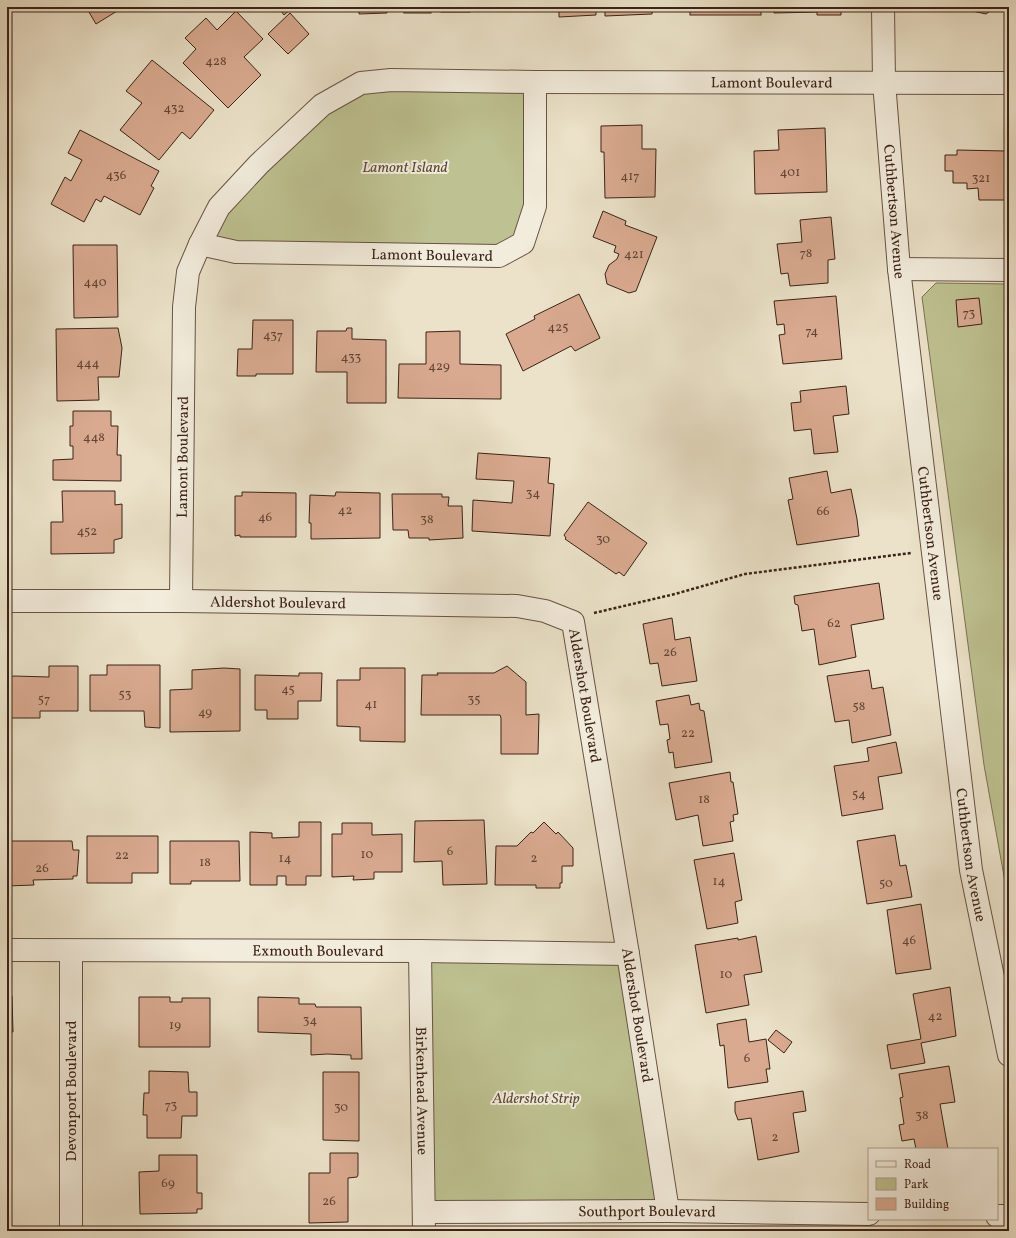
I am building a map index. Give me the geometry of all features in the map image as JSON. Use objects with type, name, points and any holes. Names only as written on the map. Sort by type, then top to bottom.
[{"type":"street","name":"Cuthbertson Avenue","points":[[883,7],[884,82],[899,269],[971,870],[1009,1055]]},
{"type":"street","name":"Lamont Boulevard","points":[[181,601],[184,307],[188,272],[200,244],[219,207],[259,164],[322,105],[361,83],[390,80],[534,82],[1009,83]]},
{"type":"street","name":"Lamont Boulevard","points":[[200,244],[236,252],[499,256],[523,243],[535,206],[534,82]]},
{"type":"street","points":[[899,269],[1009,270]]},
{"type":"street","name":"Aldershot Boulevard","points":[[7,601],[181,601],[517,606],[546,611],[573,622],[628,954],[668,1211]]},
{"type":"street","name":"Exmouth Boulevard","points":[[7,950],[420,951],[628,954]]},
{"type":"street","name":"Devonport Boulevard","points":[[71,1231],[72,951]]},
{"type":"street","name":"Birkenhead Avenue","points":[[420,951],[424,1222]]},
{"type":"street","name":"Southport Boulevard","points":[[424,1222],[668,1211],[868,1214]]},
{"type":"street","points":[[998,1216],[1009,1216]]},
{"type":"path","points":[[573,622],[591,614],[675,594],[745,574],[933,549]]},
{"type":"green space","name":"Lamont Island","points":[[535,82],[523,243],[499,256],[200,244],[219,207],[361,83]]},
{"type":"green space","points":[[936,283],[1009,284],[1009,904],[984,765],[922,297]]},
{"type":"green space","name":"Aldershot Strip","points":[[420,951],[628,954],[668,1211],[425,1212]]},
{"type":"building","points":[[86,7],[122,7],[122,8],[96,24]]},
{"type":"building","points":[[278,7],[293,7],[284,15]]},
{"type":"building","points":[[359,7],[386,7],[387,13],[359,14]]},
{"type":"building","points":[[404,7],[431,7],[431,13],[404,13]]},
{"type":"building","points":[[441,7],[470,7],[470,12],[441,12]]},
{"type":"building","points":[[559,7],[596,7],[596,15],[559,17]]},
{"type":"building","points":[[605,7],[653,7],[652,14],[605,16]]},
{"type":"building","points":[[690,7],[761,7],[761,15],[690,15]]},
{"type":"building","points":[[774,7],[841,7],[841,15],[817,15],[817,12],[774,13]]},
{"type":"building","points":[[968,7],[1001,7],[1001,9],[993,9],[986,14],[968,10]]},
{"type":"building","points":[[236,11],[263,39],[244,57],[261,75],[228,108],[183,63],[196,49],[185,38],[206,18],[217,30]]},
{"type":"building","points":[[290,13],[309,34],[288,54],[268,34]]},
{"type":"building","points":[[152,60],[214,110],[190,139],[182,132],[159,160],[120,130],[142,103],[126,91]]},
{"type":"building","points":[[642,125],[642,149],[656,149],[655,197],[605,198],[604,152],[601,152],[601,126]]},
{"type":"building","points":[[825,128],[827,192],[755,194],[754,151],[779,150],[778,130]]},
{"type":"building","points":[[80,130],[159,171],[151,186],[154,188],[140,215],[104,196],[101,202],[96,199],[84,222],[51,204],[65,177],[71,181],[82,160],[68,153]]},
{"type":"building","points":[[957,150],[1006,151],[1006,160],[1009,160],[1009,200],[979,200],[978,188],[967,189],[967,183],[953,183],[953,171],[945,171],[945,155],[957,155]]},
{"type":"building","points":[[603,211],[626,221],[625,225],[657,237],[636,291],[629,293],[607,284],[605,274],[609,265],[617,259],[619,254],[614,252],[616,246],[593,237]]},
{"type":"building","points":[[831,217],[835,259],[828,260],[828,283],[790,286],[788,273],[781,274],[777,244],[802,242],[800,220]]},
{"type":"building","points":[[73,245],[117,245],[118,317],[74,318]]},
{"type":"building","points":[[579,294],[600,338],[575,351],[571,346],[523,371],[506,334],[535,319],[534,316]]},
{"type":"building","points":[[836,296],[842,359],[783,364],[779,335],[785,334],[784,324],[777,325],[774,301]]},
{"type":"building","points":[[979,298],[982,324],[958,327],[956,300]]},
{"type":"building","points":[[253,320],[293,320],[293,374],[256,374],[256,376],[237,376],[238,349],[252,349]]},
{"type":"building","points":[[118,328],[122,348],[119,377],[98,377],[99,400],[57,401],[56,329]]},
{"type":"building","points":[[347,328],[352,328],[352,339],[386,340],[386,403],[347,403],[347,372],[316,372],[317,331],[346,331]]},
{"type":"building","points":[[460,331],[460,364],[501,365],[501,399],[398,398],[399,364],[426,364],[426,332]]},
{"type":"building","points":[[846,386],[849,414],[833,416],[838,452],[814,454],[811,429],[794,431],[791,403],[801,402],[800,391]]},
{"type":"building","points":[[73,411],[111,411],[111,426],[118,426],[117,455],[121,455],[121,481],[53,480],[53,460],[73,459],[73,446],[70,446],[70,426],[73,426]]},
{"type":"building","points":[[478,453],[550,458],[548,483],[554,484],[550,536],[472,531],[473,500],[512,503],[514,481],[476,479]]},
{"type":"building","points":[[827,471],[831,493],[851,489],[859,536],[797,545],[788,500],[793,499],[789,478]]},
{"type":"building","points":[[62,491],[115,491],[115,505],[122,504],[122,538],[114,540],[114,553],[51,554],[51,522],[63,522]]},
{"type":"building","points":[[242,492],[296,493],[296,537],[235,536],[235,496],[242,496]]},
{"type":"building","points":[[336,492],[380,493],[380,538],[311,539],[311,523],[309,523],[310,495],[335,496]]},
{"type":"building","points":[[392,494],[442,494],[442,497],[449,497],[448,506],[462,506],[463,538],[429,540],[429,538],[409,538],[408,530],[393,530]]},
{"type":"building","points":[[588,502],[647,543],[624,576],[619,572],[616,574],[565,539],[566,538],[564,535]]},
{"type":"building","points":[[879,583],[884,619],[851,625],[856,657],[819,665],[814,629],[802,631],[798,605],[795,604],[794,596]]},
{"type":"building","points":[[672,618],[675,640],[690,637],[697,681],[662,686],[658,663],[650,664],[643,624]]},
{"type":"building","points":[[107,665],[160,665],[160,728],[145,727],[144,711],[90,711],[90,675],[107,675]]},
{"type":"building","points":[[49,666],[78,666],[78,711],[40,711],[40,718],[10,718],[9,686],[7,685],[7,679],[14,676],[49,677]]},
{"type":"building","points":[[507,666],[526,682],[526,715],[539,714],[538,754],[501,754],[500,715],[421,715],[422,675],[438,675],[437,673],[494,673]]},
{"type":"building","points":[[224,668],[240,669],[240,731],[170,732],[170,690],[192,689],[192,670]]},
{"type":"building","points":[[360,668],[405,668],[405,742],[360,741],[360,727],[337,726],[337,680],[360,680]]},
{"type":"building","points":[[869,670],[872,689],[883,687],[891,735],[852,743],[849,720],[835,722],[827,676]]},
{"type":"building","points":[[299,673],[322,673],[321,701],[298,701],[298,719],[267,719],[267,710],[255,710],[255,675],[299,676]]},
{"type":"building","points":[[689,695],[691,705],[699,703],[700,710],[704,711],[712,762],[675,768],[673,752],[669,753],[667,740],[670,739],[668,724],[660,725],[656,701]]},
{"type":"building","points":[[896,742],[902,773],[878,777],[883,809],[842,816],[834,766],[869,761],[867,748]]},
{"type":"building","points":[[730,772],[738,814],[733,815],[734,821],[730,822],[733,841],[703,846],[698,815],[676,820],[669,783]]},
{"type":"building","points":[[484,820],[487,884],[443,885],[442,861],[414,862],[415,821]]},
{"type":"building","points":[[299,822],[321,822],[321,876],[306,876],[306,885],[286,885],[286,876],[277,876],[277,885],[250,885],[250,832],[272,833],[272,838],[299,837]]},
{"type":"building","points":[[544,822],[556,834],[558,832],[573,848],[573,866],[562,866],[562,883],[560,883],[560,888],[536,888],[536,885],[495,885],[496,846],[517,846]]},
{"type":"building","points":[[342,823],[372,823],[372,835],[402,834],[402,872],[374,872],[374,879],[353,880],[354,876],[332,877],[332,834],[342,834]]},
{"type":"building","points":[[895,835],[900,866],[906,865],[912,897],[867,904],[857,841]]},
{"type":"building","points":[[87,836],[158,836],[158,873],[132,873],[132,883],[87,883]]},
{"type":"building","points":[[7,841],[72,841],[73,850],[79,850],[77,876],[73,876],[73,879],[33,880],[34,885],[7,886]]},
{"type":"building","points":[[170,841],[239,841],[240,881],[191,881],[191,884],[170,884]]},
{"type":"building","points":[[734,853],[742,900],[735,902],[738,923],[707,929],[694,860]]},
{"type":"building","points":[[921,904],[931,969],[896,974],[887,910]]},
{"type":"building","points":[[756,936],[762,972],[744,975],[749,1005],[706,1013],[695,945],[738,938],[738,940]]},
{"type":"building","points":[[950,987],[956,1036],[921,1043],[925,1063],[891,1069],[887,1045],[921,1039],[913,994]]},
{"type":"building","points":[[7,996],[12,996],[13,1032],[7,1032]]},
{"type":"building","points":[[139,997],[170,997],[170,1002],[182,1002],[182,998],[210,998],[210,1047],[139,1047]]},
{"type":"building","points":[[258,997],[299,998],[299,1004],[315,1004],[316,1007],[361,1007],[362,1059],[351,1059],[351,1055],[311,1055],[311,1034],[258,1032]]},
{"type":"building","points":[[746,1019],[749,1042],[766,1039],[770,1069],[766,1069],[768,1082],[728,1088],[724,1045],[720,1046],[717,1024]]},
{"type":"building","points":[[776,1030],[792,1042],[784,1053],[768,1040]]},
{"type":"building","points":[[949,1066],[955,1102],[940,1104],[948,1148],[916,1148],[914,1139],[902,1141],[899,1125],[904,1124],[900,1098],[903,1097],[899,1074]]},
{"type":"building","points":[[149,1071],[188,1072],[189,1092],[197,1092],[197,1116],[182,1116],[181,1138],[147,1138],[147,1115],[143,1115],[144,1093],[149,1093]]},
{"type":"building","points":[[323,1072],[359,1072],[359,1141],[323,1140]]},
{"type":"building","points":[[803,1091],[806,1111],[793,1113],[799,1152],[758,1160],[751,1118],[738,1120],[735,1112],[735,1102]]},
{"type":"building","points":[[330,1153],[358,1153],[358,1175],[357,1177],[348,1178],[348,1222],[309,1223],[309,1173],[330,1173]]},
{"type":"building","points":[[159,1155],[197,1155],[197,1193],[202,1193],[202,1209],[197,1209],[197,1213],[140,1214],[139,1172],[159,1171]]},
{"type":"building","points":[[8,1174],[9,1220],[7,1220]]}]
